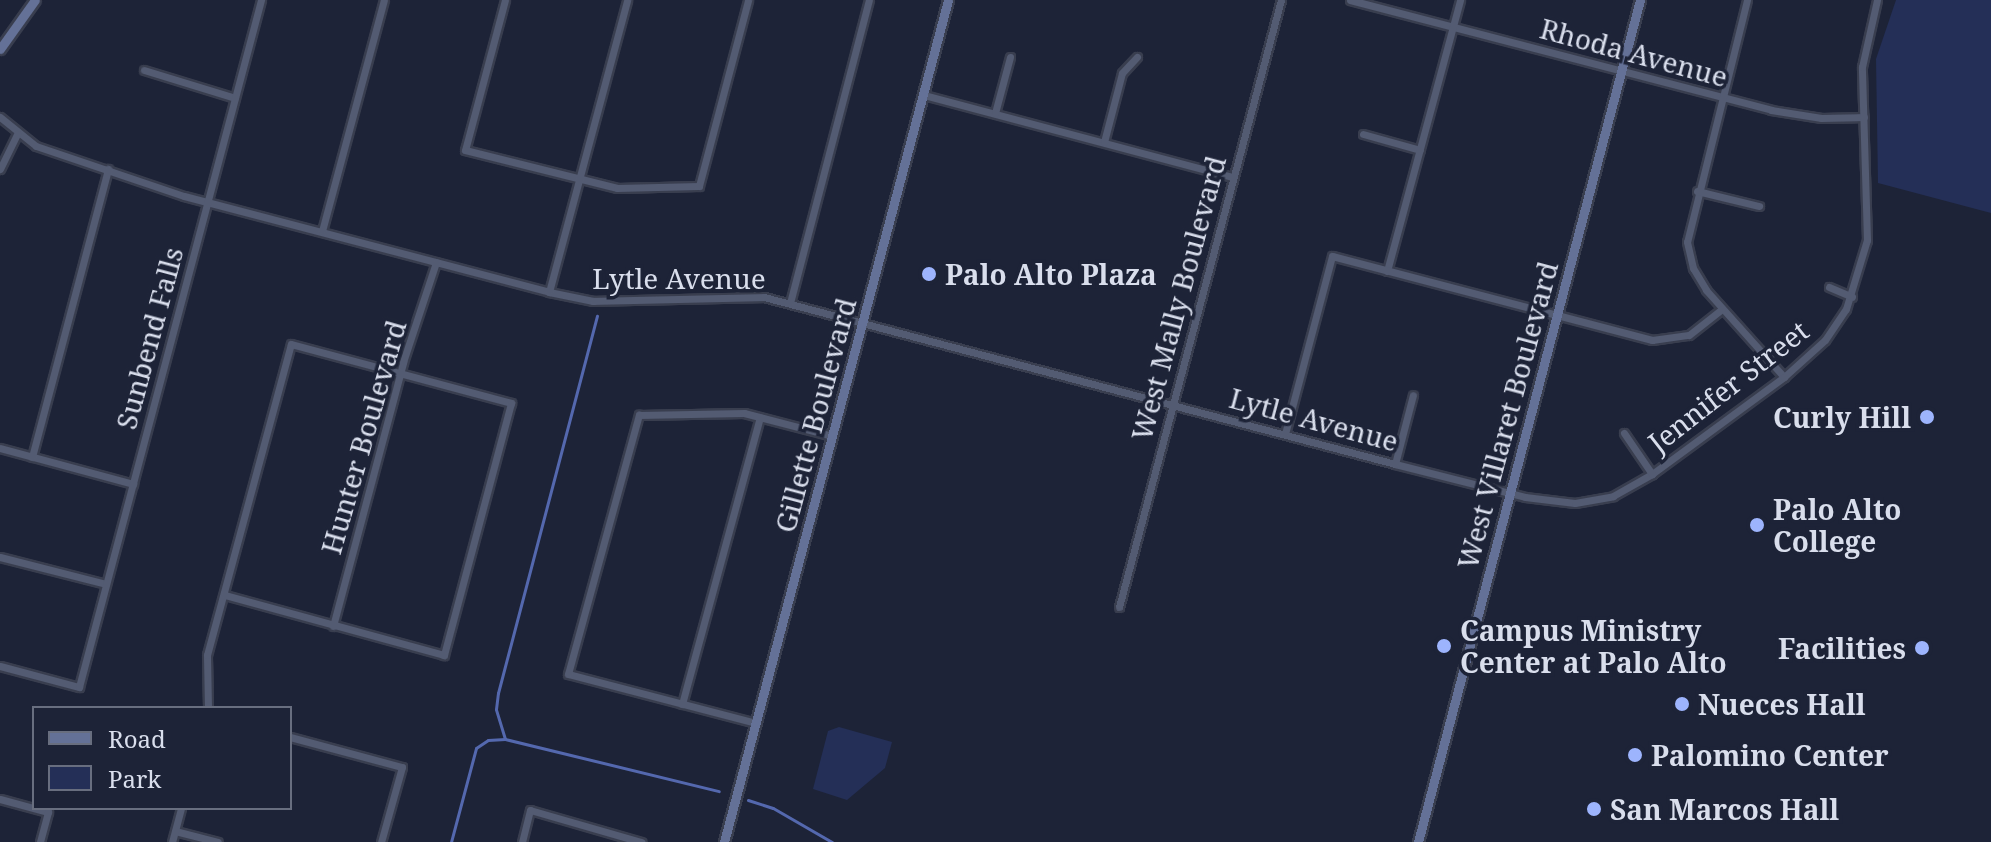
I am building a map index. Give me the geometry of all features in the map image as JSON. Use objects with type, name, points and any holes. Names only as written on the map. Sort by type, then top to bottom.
[{"type":"street","points":[[0,49],[35,0]]},
{"type":"street","name":"Sunbend Falls","points":[[0,666],[79,687],[261,0]]},
{"type":"street","points":[[322,231],[384,0]]},
{"type":"street","points":[[505,0],[465,150],[617,188],[699,186],[748,0]]},
{"type":"street","points":[[549,292],[627,0]]},
{"type":"street","points":[[790,303],[869,0]]},
{"type":"street","name":"Gillette Boulevard","points":[[724,842],[948,0]]},
{"type":"street","name":"West Mally Boulevard","points":[[1119,607],[1281,0]]},
{"type":"street","name":"Rhoda Avenue","points":[[1350,0],[1796,115],[1864,117]]},
{"type":"street","points":[[1387,271],[1460,0]]},
{"type":"street","name":"West Villaret Boulevard","points":[[1418,842],[1640,0]]},
{"type":"street","points":[[1747,0],[1687,233],[1690,259],[1700,283],[1784,377]]},
{"type":"street","name":"Jennifer Street","points":[[1509,492],[1586,501],[1613,496],[1652,474],[1784,377],[1825,340],[1852,297],[1867,240],[1864,46],[1877,0]]},
{"type":"street","points":[[995,113],[1010,57]]},
{"type":"street","points":[[1104,142],[1122,73],[1137,57]]},
{"type":"street","points":[[144,70],[235,98]]},
{"type":"street","points":[[924,95],[1233,177]]},
{"type":"street","name":"Lytle Avenue","points":[[0,117],[17,134],[58,155],[207,202],[549,292],[593,301],[746,296],[790,303],[1509,492]]},
{"type":"street","points":[[0,169],[17,134]]},
{"type":"street","points":[[1363,134],[1420,150]]},
{"type":"street","points":[[32,457],[108,169]]},
{"type":"street","points":[[1697,191],[1759,206]]},
{"type":"street","points":[[1285,434],[1332,256],[1636,337],[1671,340],[1696,331],[1722,309]]},
{"type":"street","name":"Hunter Boulevard","points":[[333,626],[400,373],[436,262]]},
{"type":"street","points":[[1829,287],[1852,297]]},
{"type":"street","points":[[208,706],[205,668],[224,595],[291,344],[511,403],[444,655],[224,595]]},
{"type":"street","points":[[1395,464],[1413,395]]},
{"type":"street","points":[[756,723],[568,674],[639,415],[730,412],[832,436]]},
{"type":"street","points":[[682,704],[760,417]]},
{"type":"street","points":[[1624,433],[1652,474]]},
{"type":"street","points":[[0,448],[133,484]]},
{"type":"street","points":[[0,557],[106,584]]},
{"type":"street","points":[[292,738],[402,767],[381,842]]},
{"type":"street","points":[[0,799],[32,808]]},
{"type":"street","points":[[40,842],[48,812],[41,810]]},
{"type":"street","points":[[172,842],[180,810]]},
{"type":"street","points":[[522,842],[530,810],[641,842]]},
{"type":"street","points":[[175,831],[218,842]]},
{"type":"green space","points":[[1896,0],[1991,0],[1991,213],[1878,183],[1876,59]]},
{"type":"green space","points":[[839,727],[892,742],[885,768],[847,800],[813,789],[828,731]]},
{"type":"waterway","points":[[505,739],[496,709],[498,693],[597,316]]},
{"type":"waterway","points":[[451,842],[476,748],[488,740],[505,739],[719,791]]},
{"type":"waterway","points":[[748,800],[773,808],[832,842]]},
{"type":"place","name":"Palo Alto Plaza","points":[[929,274]]},
{"type":"place","name":"Curly Hill","points":[[1927,417]]},
{"type":"place","name":"Palo Alto College","points":[[1757,525]]},
{"type":"place","name":"Campus Ministry Center at Palo Alto","points":[[1444,646]]},
{"type":"place","name":"Facilities","points":[[1922,648]]},
{"type":"place","name":"Nueces Hall","points":[[1682,704]]},
{"type":"place","name":"Palomino Center","points":[[1635,755]]},
{"type":"place","name":"San Marcos Hall","points":[[1594,809]]}]
